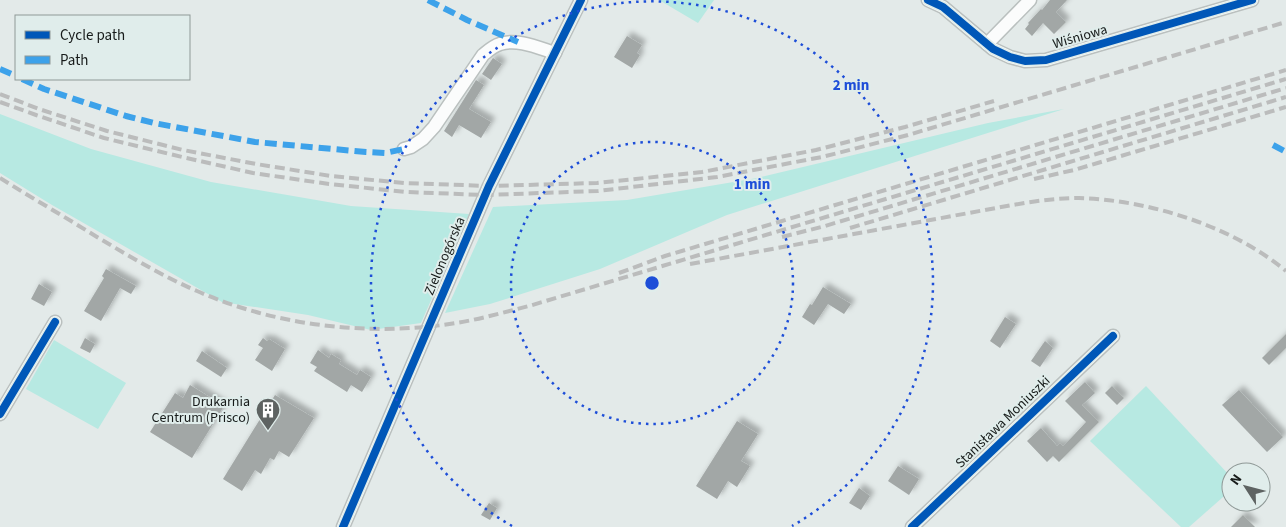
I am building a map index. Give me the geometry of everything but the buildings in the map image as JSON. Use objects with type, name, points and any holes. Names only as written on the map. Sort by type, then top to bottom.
[{"type":"street","name":"Zielonogórska","points":[[343,527],[488,186],[580,0]]},
{"type":"street","name":"Wiśniowa","points":[[928,0],[943,7],[993,49],[1010,57],[1026,61],[1046,60],[1252,0]]},
{"type":"street","points":[[987,44],[1030,0]]},
{"type":"street","points":[[404,149],[411,147],[434,128],[489,49],[500,44],[518,42],[555,53]]},
{"type":"street","points":[[0,414],[54,322]]},
{"type":"street","name":"Stanisława Moniuszki","points":[[912,527],[1113,336]]},
{"type":"shaded area","points":[[659,0],[714,0],[698,23]]},
{"type":"shaded area","points":[[1064,109],[727,215],[600,269],[490,304],[445,313],[493,207],[627,200],[757,178],[988,123]]},
{"type":"shaded area","points":[[0,114],[91,149],[211,182],[351,206],[469,214],[421,323],[371,330],[308,315],[222,302],[52,205],[0,173]]},
{"type":"shaded area","points":[[54,340],[126,383],[98,429],[26,389]]},
{"type":"shaded area","points":[[1146,386],[1221,466],[1221,499],[1189,527],[1181,527],[1090,441]]},
{"type":"railway","points":[[0,102],[104,138],[253,173],[329,184],[406,192],[485,195],[598,191],[717,177],[822,157],[908,135],[1286,22]]},
{"type":"railway","points":[[619,273],[665,256],[1286,70]]},
{"type":"railway","points":[[0,178],[146,266],[197,291],[227,303],[259,313],[324,325],[390,329],[423,327],[465,321],[529,306],[1286,79]]},
{"type":"railway","points":[[782,237],[825,226],[1286,88]]},
{"type":"railway","points":[[0,94],[107,131],[183,150],[256,164],[331,176],[404,183],[489,186],[597,183],[702,172],[816,150],[994,101]]},
{"type":"railway","points":[[850,228],[1286,97]]},
{"type":"railway","points":[[1034,179],[1074,170],[1286,107]]},
{"type":"railway","points":[[690,264],[1016,204],[1079,198],[1133,204],[1188,218],[1241,241],[1286,271]]},
{"type":"marked path","points":[[428,0],[467,20],[518,42]]},
{"type":"marked path","points":[[0,69],[15,76]]},
{"type":"marked path","points":[[24,80],[44,89],[126,116],[255,142],[385,153],[404,149]]},
{"type":"marked path","points":[[1273,145],[1286,152]]},
{"type":"cycle path","points":[[343,527],[489,186],[581,0]]},
{"type":"cycle path","points":[[928,0],[943,7],[993,49],[1010,57],[1025,61],[1046,60],[1252,0]]},
{"type":"cycle path","points":[[0,414],[55,322]]},
{"type":"cycle path","points":[[912,527],[1113,336]]},
{"type":"place","name":"Drukarnia Centrum (Prisco)","points":[[268,431]]}]
